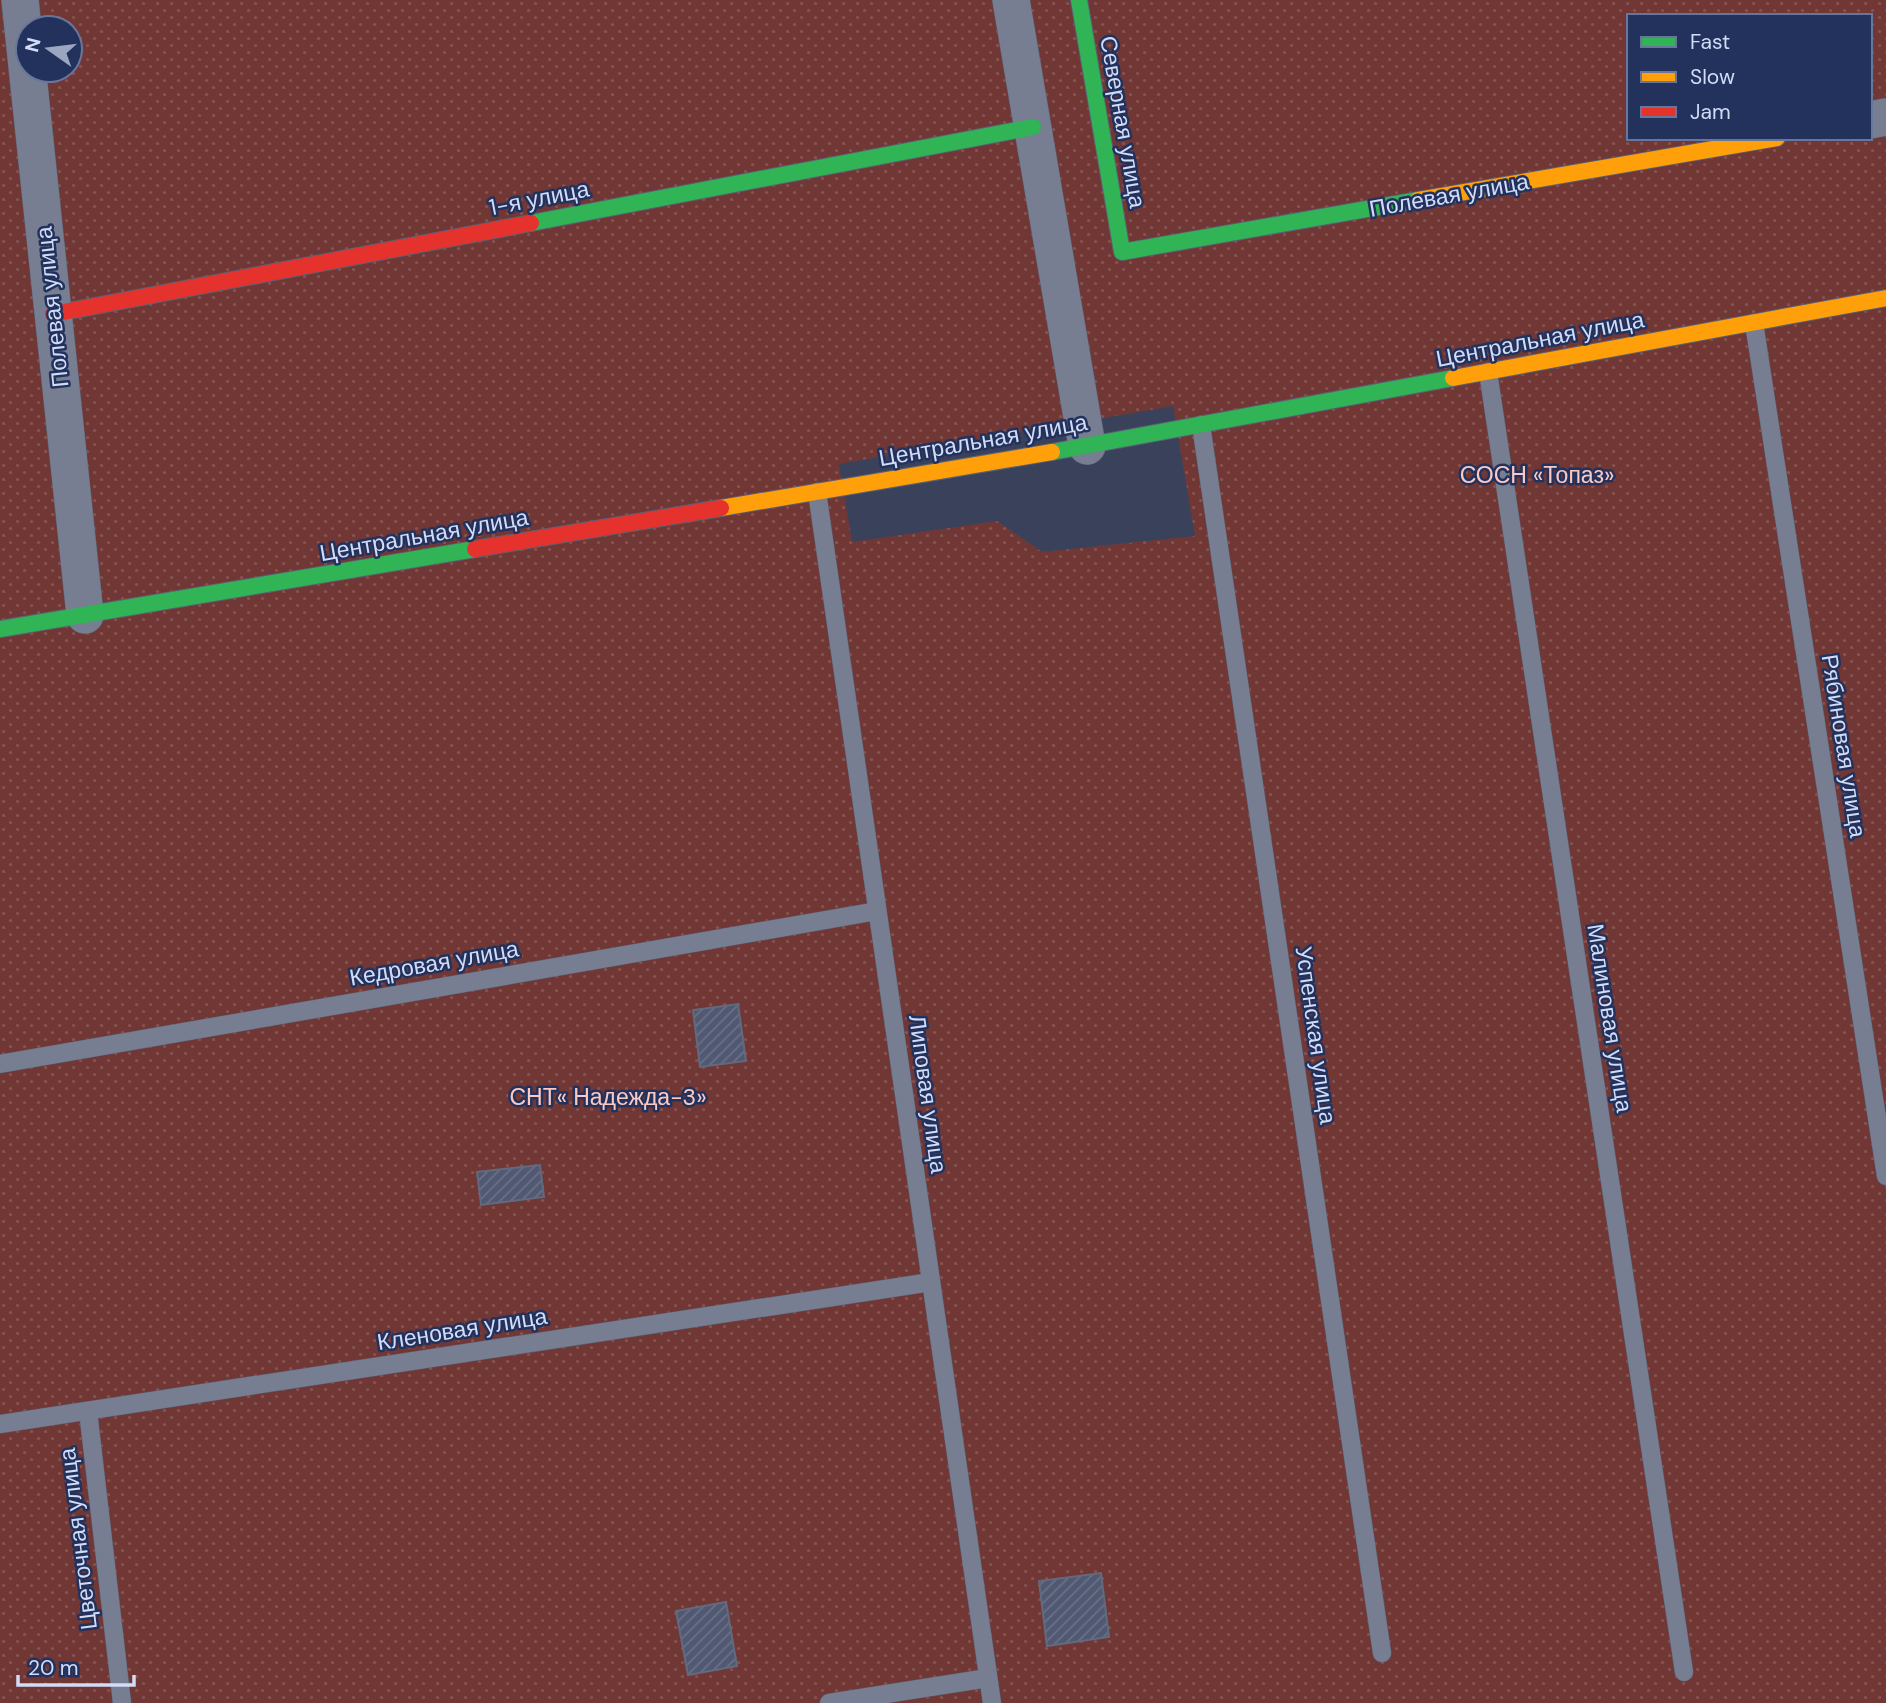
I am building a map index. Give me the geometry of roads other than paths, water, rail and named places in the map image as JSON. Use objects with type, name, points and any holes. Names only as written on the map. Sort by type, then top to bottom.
[{"type":"street","name":"Полевая улица","points":[[20,0],[85,615]]},
{"type":"street","points":[[1011,0],[1087,446]]},
{"type":"street","name":"Северная улица","points":[[1079,0],[1122,252]]},
{"type":"street","name":"1-я улица","points":[[53,314],[1033,127]]},
{"type":"street","name":"Полевая улица","points":[[1122,252],[1766,140]]},
{"type":"street","name":"Центральная улица","points":[[0,629],[1087,446],[1886,298]]},
{"type":"lane","name":"Рябиновая улица","points":[[1754,323],[1886,1176]]},
{"type":"lane","name":"Малиновая улица","points":[[1488,372],[1684,1672]]},
{"type":"lane","name":"Успенская улица","points":[[1201,425],[1382,1653]]},
{"type":"lane","name":"Липовая улица","points":[[817,492],[992,1703]]},
{"type":"lane","name":"Кедровая улица","points":[[0,1064],[877,911]]},
{"type":"lane","name":"Кленовая улица","points":[[0,1424],[931,1282]]},
{"type":"lane","name":"Цветочная улица","points":[[88,1411],[122,1703]]},
{"type":"lane","points":[[829,1703],[988,1678]]},
{"type":"park label","name":"СОСН «Топаз»","points":[[1537,475]]},
{"type":"park label","name":"СНТ« Надежда-3»","points":[[608,1097]]}]
